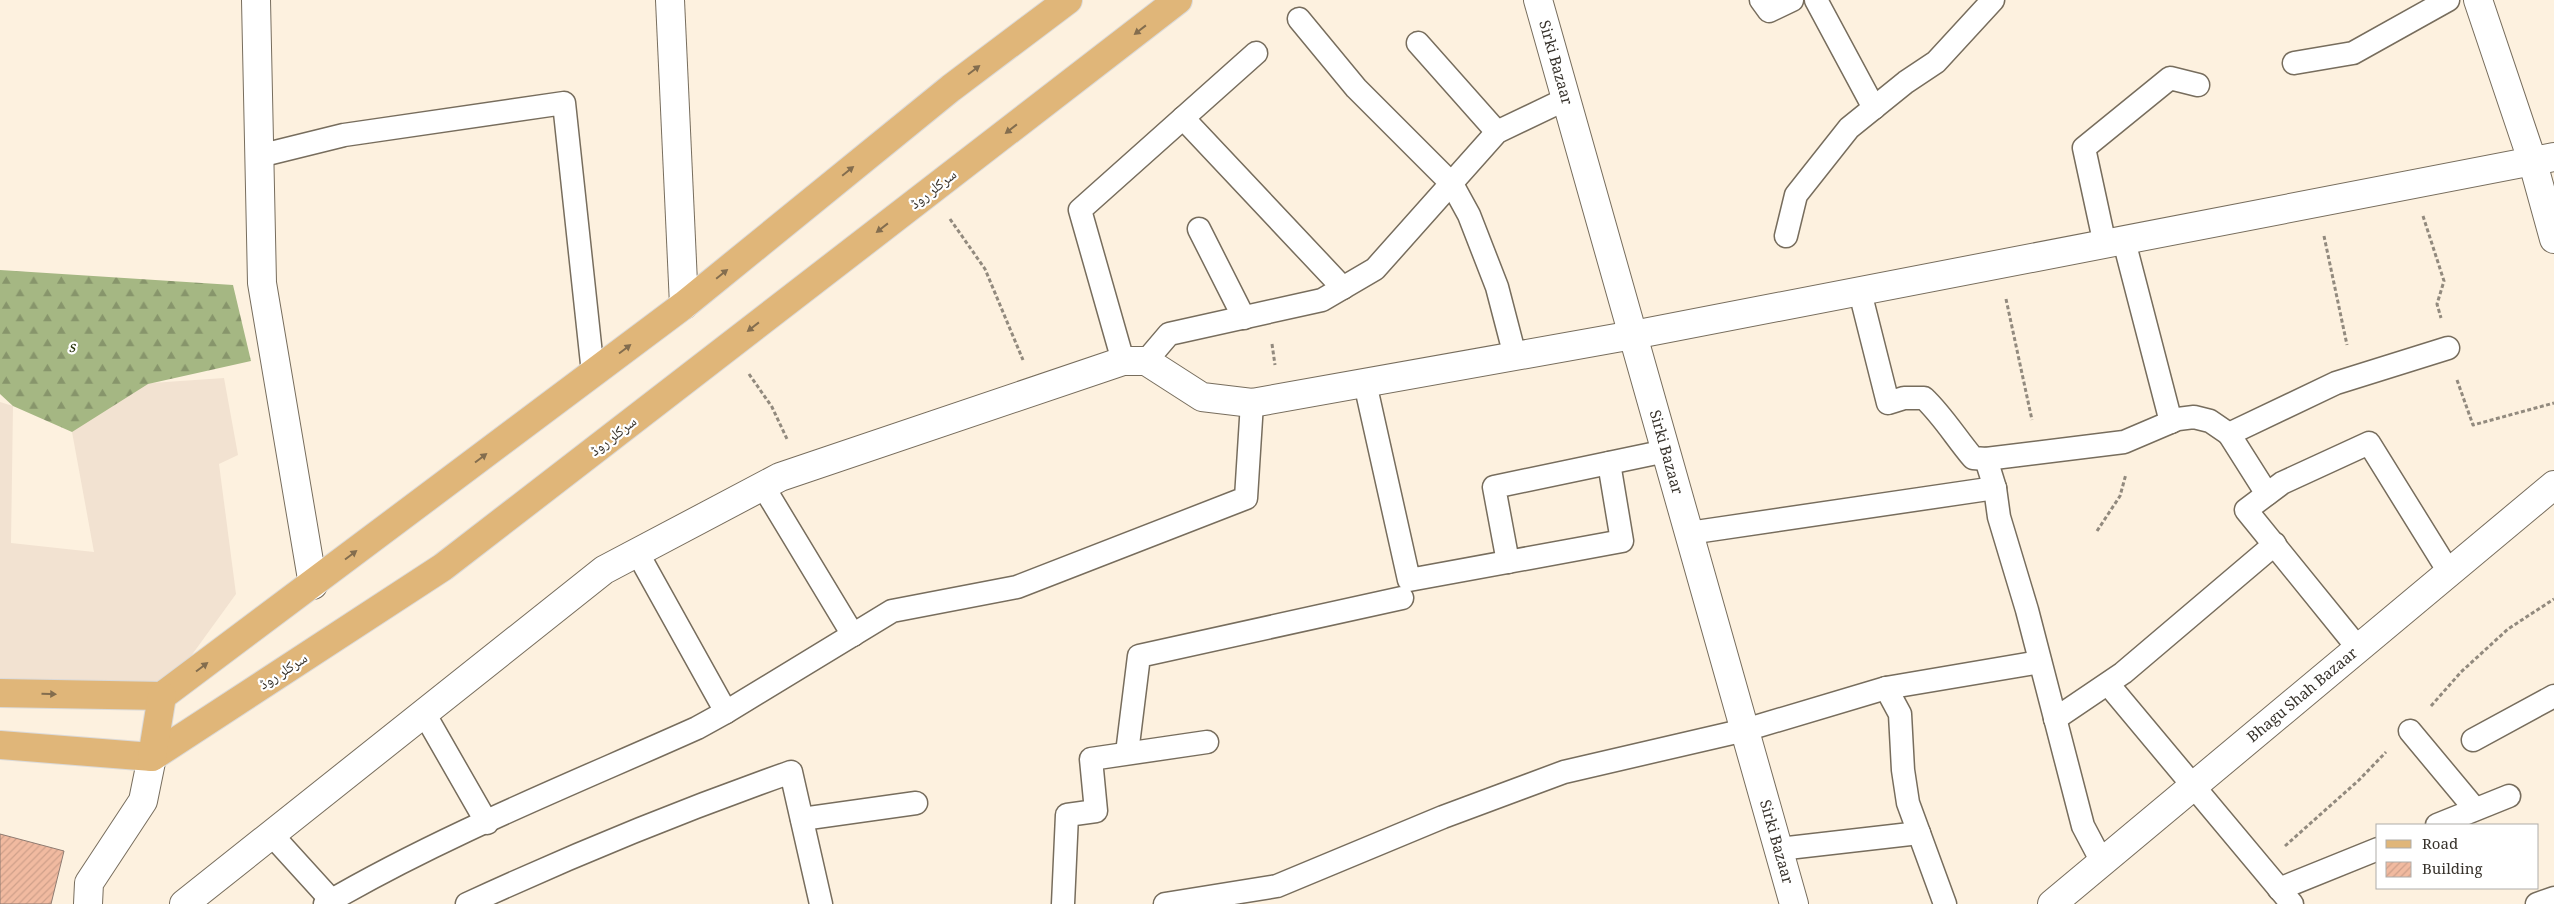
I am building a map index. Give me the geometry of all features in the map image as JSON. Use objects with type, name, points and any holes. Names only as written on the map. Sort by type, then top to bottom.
[{"type":"main road","points":[[0,693],[162,696],[684,305],[950,88],[1068,0]]},
{"type":"main road","name":"سرکلر روڈ","points":[[152,757],[443,567],[1178,0]]},
{"type":"main road","points":[[0,746],[152,757],[162,696]]},
{"type":"street","points":[[256,0],[262,283],[312,585]]},
{"type":"street","points":[[670,0],[684,305]]},
{"type":"street","name":"Sirki Bazaar","points":[[1538,0],[1794,904]]},
{"type":"street","points":[[2478,0],[2544,160],[2554,240]]},
{"type":"street","points":[[184,904],[604,570],[763,486],[801,469],[1037,390],[1134,361],[1202,397],[1252,402],[1280,398],[1633,335],[2544,160]]},
{"type":"street","name":"Bhagu Shah Bazaar","points":[[2052,904],[2554,485]]},
{"type":"street","points":[[88,904],[89,883],[143,801],[152,757]]},
{"type":"lane","points":[[1761,0],[1769,11],[1792,0]]},
{"type":"lane","points":[[1816,0],[1874,108]]},
{"type":"lane","points":[[1786,236],[1796,195],[1848,128],[1906,82],[1936,62],[1994,0]]},
{"type":"lane","points":[[2294,64],[2353,53],[2448,0]]},
{"type":"lane","points":[[1299,19],[1356,88],[1452,184],[1470,215],[1497,287],[1515,356]]},
{"type":"lane","points":[[1418,43],[1498,132]]},
{"type":"lane","points":[[1256,53],[1080,210],[1134,361],[1169,334],[1322,300],[1375,269],[1498,132],[1566,99]]},
{"type":"lane","points":[[2170,422],[2084,148],[2170,78],[2198,85]]},
{"type":"lane","points":[[259,156],[344,135],[564,103],[593,373]]},
{"type":"lane","points":[[1183,118],[1343,288]]},
{"type":"lane","points":[[1199,229],[1244,318]]},
{"type":"lane","points":[[1860,292],[1888,403],[1904,398],[1924,398],[1943,416],[1953,435],[1973,458],[1986,459],[2124,442],[2170,422],[2194,417],[2210,421],[2229,434],[2267,494]]},
{"type":"lane","points":[[2229,434],[2336,383],[2448,348]]},
{"type":"lane","points":[[1365,383],[1409,580],[1622,541],[1609,463]]},
{"type":"lane","points":[[271,834],[328,902],[366,880],[697,728],[892,611],[1017,587],[1246,498],[1252,402]]},
{"type":"lane","points":[[2358,648],[2246,510],[2282,483],[2369,443],[2449,572]]},
{"type":"lane","points":[[1508,562],[1494,487],[1666,451]]},
{"type":"lane","points":[[1986,459],[1995,488],[1999,517],[2028,610],[2054,719],[2083,826],[2102,862]]},
{"type":"lane","points":[[763,486],[853,635]]},
{"type":"lane","points":[[1689,533],[1995,488]]},
{"type":"lane","points":[[2054,719],[2108,684],[2275,544]]},
{"type":"lane","points":[[637,552],[726,712]]},
{"type":"lane","points":[[1127,753],[1139,656],[1402,598]]},
{"type":"lane","points":[[1165,904],[1227,899],[1277,886],[1444,817],[1564,772],[1745,730],[1886,688],[2040,662]]},
{"type":"lane","points":[[2108,684],[2285,897],[2376,850]]},
{"type":"lane","points":[[1886,688],[1900,714],[1903,770],[1908,803],[1945,904]]},
{"type":"lane","points":[[2473,740],[2554,696]]},
{"type":"lane","points":[[424,713],[487,823]]},
{"type":"lane","points":[[2410,731],[2475,810]]},
{"type":"lane","points":[[1063,904],[1067,815],[1096,810],[1091,759],[1207,742]]},
{"type":"lane","points":[[467,904],[684,809],[791,772],[821,904]]},
{"type":"lane","points":[[2440,824],[2509,796]]},
{"type":"lane","points":[[802,819],[916,803]]},
{"type":"lane","points":[[1779,849],[1919,833]]},
{"type":"lane","points":[[2537,904],[2554,898]]},
{"type":"path","points":[[930,191],[985,270],[1037,390]]},
{"type":"path","points":[[2317,204],[2355,377]]},
{"type":"path","points":[[1998,265],[2039,452]]},
{"type":"path","points":[[1267,312],[1280,398]]},
{"type":"path","points":[[730,346],[772,407],[801,469]]},
{"type":"path","points":[[2097,531],[2120,496],[2132,453],[2141,434]]},
{"type":"shaded area","name":"s","points":[[224,378],[238,455],[219,464],[236,594],[162,696],[0,680],[0,402],[13,406],[11,543],[94,552],[72,432],[108,386]]},
{"type":"green space","name":"s","points":[[0,270],[233,285],[251,361],[148,384],[72,432],[13,406],[0,394]]},
{"type":"building","points":[[0,834],[64,851],[51,904],[0,904]]}]
